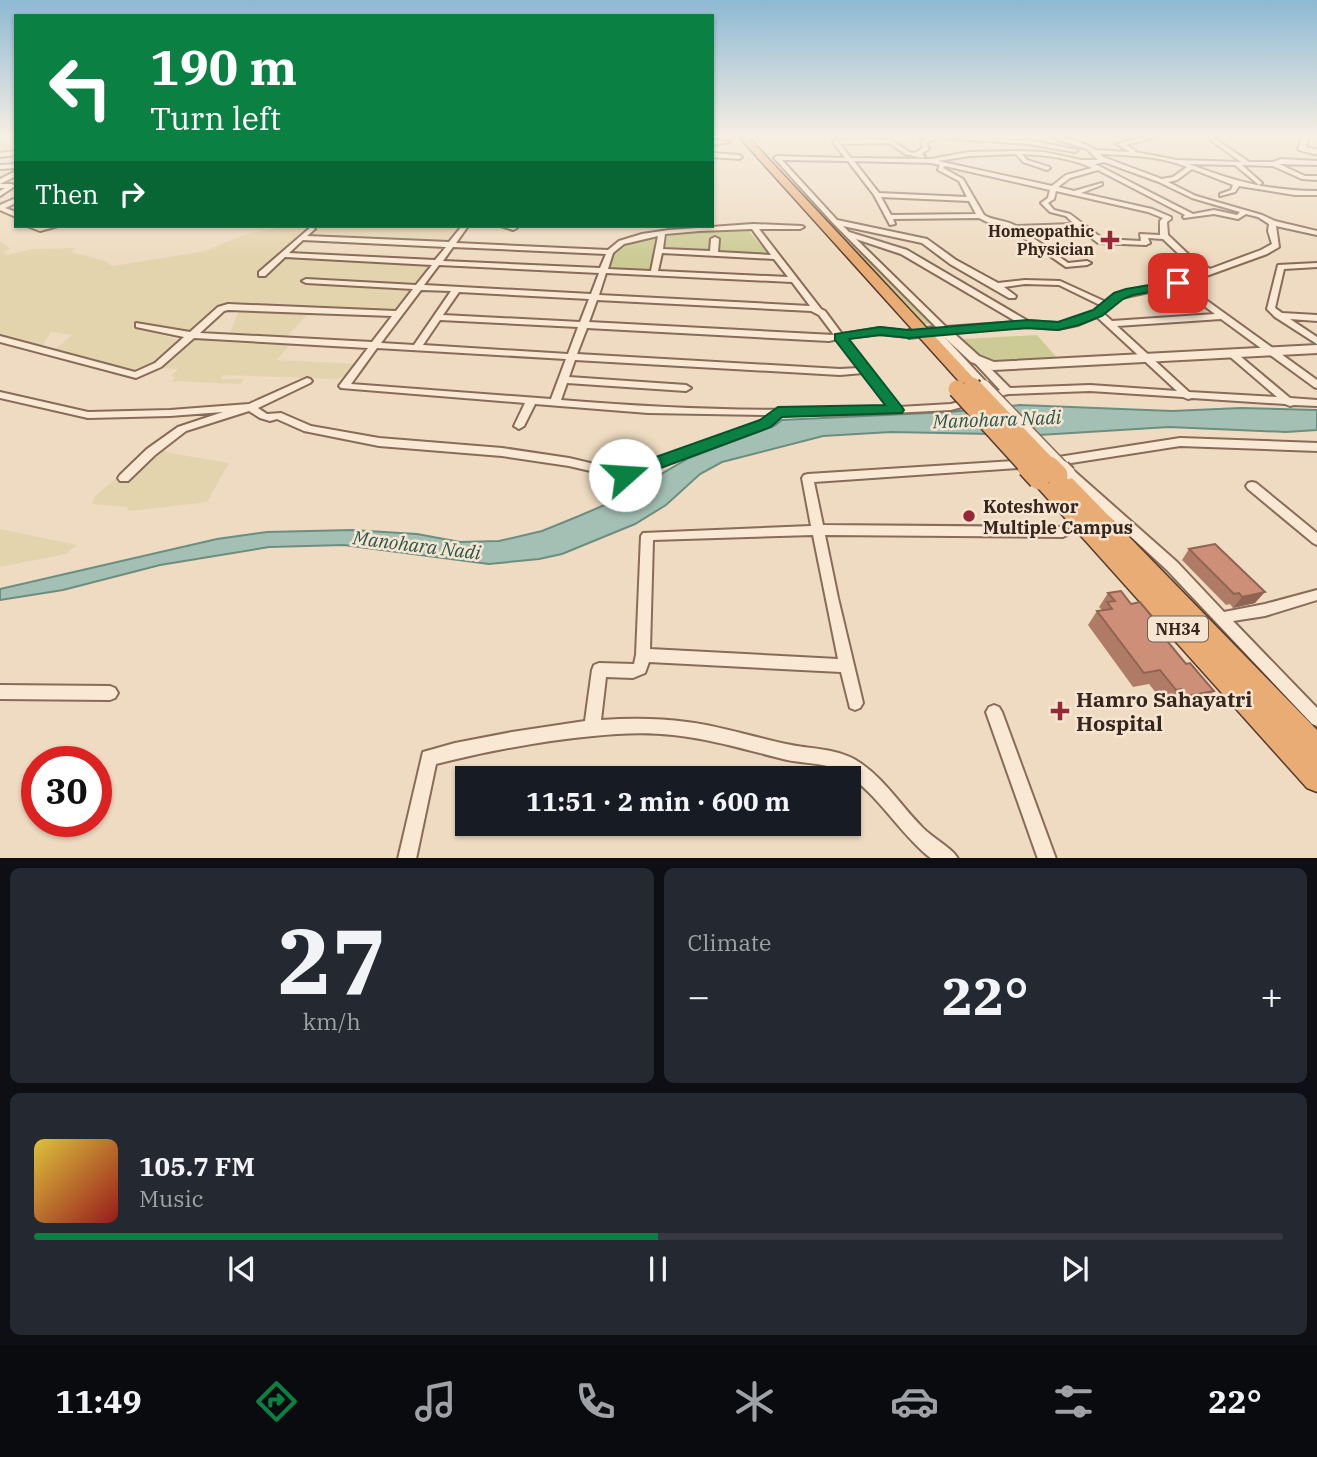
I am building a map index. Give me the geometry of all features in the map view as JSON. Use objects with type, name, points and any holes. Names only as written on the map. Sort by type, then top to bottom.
[{"type":"highway","name":"NH34","points":[[770,178],[927,332]]},
{"type":"highway","name":"NH34","points":[[782,178],[927,332],[971,386],[1317,749]]},
{"type":"highway","name":"NH34","points":[[1062,479],[1317,778]]},
{"type":"street","points":[[795,178],[848,234],[971,386],[1062,479],[1134,529],[1315,714]]},
{"type":"street","points":[[864,178],[890,217],[893,233]]},
{"type":"street","points":[[957,178],[986,220],[1008,222],[1066,265],[1087,263]]},
{"type":"street","points":[[1010,178],[1123,206],[1132,205],[1169,218]]},
{"type":"street","points":[[1063,178],[1053,187],[1051,199],[1046,202],[1046,206],[1055,213],[1068,215],[1101,241],[1146,243],[1143,236],[1164,237],[1181,251],[1184,258],[1210,272]]},
{"type":"street","points":[[1118,178],[1193,216]]},
{"type":"street","points":[[1154,178],[1194,197],[1273,223],[1317,233]]},
{"type":"street","points":[[1161,181],[1176,178]]},
{"type":"street","points":[[1216,178],[1295,193],[1317,193]]},
{"type":"street","points":[[1253,178],[1259,183]]},
{"type":"street","points":[[1304,178],[1317,184]]},
{"type":"street","points":[[1,184],[14,186]]},
{"type":"street","points":[[1074,193],[1100,184]]},
{"type":"street","points":[[1222,195],[1233,191],[1237,184]]},
{"type":"street","points":[[1,196],[14,186]]},
{"type":"street","points":[[877,195],[972,200]]},
{"type":"street","points":[[14,201],[0,208],[14,214]]},
{"type":"street","points":[[1164,237],[1163,221],[1169,218],[1214,212],[1238,218],[1245,212]]},
{"type":"street","points":[[890,217],[981,216]]},
{"type":"street","points":[[835,222],[924,241],[953,262],[1012,296]]},
{"type":"street","points":[[438,317],[840,337],[880,331],[927,332],[1027,324],[1058,326],[1075,323],[1098,313],[1118,296],[1178,283],[1264,252],[1276,245],[1273,223]]},
{"type":"street","points":[[1301,229],[1317,224]]},
{"type":"street","points":[[753,226],[896,410]]},
{"type":"street","points":[[1015,228],[1080,226]]},
{"type":"street","points":[[714,227],[800,227]]},
{"type":"street","points":[[463,228],[344,386],[648,410],[896,410],[951,407],[1007,391],[1090,388],[1317,403]]},
{"type":"street","points":[[555,403],[610,252],[620,242],[701,228]]},
{"type":"street","points":[[262,274],[311,229]]},
{"type":"street","points":[[654,273],[662,234]]},
{"type":"street","points":[[848,234],[904,252],[1027,324]]},
{"type":"street","points":[[302,237],[610,252]]},
{"type":"street","points":[[714,254],[715,239]]},
{"type":"street","points":[[660,251],[775,257]]},
{"type":"street","points":[[282,255],[793,280]]},
{"type":"street","points":[[1317,265],[1281,267],[1271,309],[1317,341]]},
{"type":"street","points":[[306,281],[817,310]]},
{"type":"street","points":[[997,286],[1025,282],[1060,282],[1107,305]]},
{"type":"street","points":[[1178,283],[1317,385]]},
{"type":"street","points":[[418,347],[456,290]]},
{"type":"street","points":[[0,339],[136,375],[158,365],[221,309],[236,306],[398,314]]},
{"type":"street","points":[[1098,313],[1189,396]]},
{"type":"street","points":[[1277,315],[1317,318]]},
{"type":"street","points":[[1109,324],[1223,316]]},
{"type":"street","points":[[139,325],[178,334],[839,372],[866,370]]},
{"type":"street","points":[[927,332],[981,363],[993,366],[1317,349]]},
{"type":"street","points":[[1231,354],[1290,402]]},
{"type":"street","points":[[981,363],[1007,391]]},
{"type":"street","points":[[563,380],[686,388]]},
{"type":"street","points":[[124,478],[151,452],[182,429],[251,407],[307,381]]},
{"type":"street","points":[[0,396],[88,415],[170,414],[251,407],[263,417],[271,418],[277,415],[298,426],[353,438],[502,452],[569,462],[625,475],[765,424],[778,412]]},
{"type":"street","points":[[519,426],[531,401]]},
{"type":"street","points":[[856,703],[808,478],[983,469],[1073,460],[1136,447],[1180,442],[1317,447]]},
{"type":"street","points":[[1252,486],[1317,540]]},
{"type":"street","points":[[592,729],[599,670],[633,671],[640,668],[643,655],[646,536],[818,530],[1063,532]]},
{"type":"street","points":[[1222,618],[1265,610],[1317,595]]},
{"type":"street","points":[[643,655],[846,666]]},
{"type":"street","points":[[0,692],[110,693]]},
{"type":"street","points":[[994,712],[1047,858]]},
{"type":"street","points":[[407,858],[429,758],[475,745],[592,729],[642,726],[683,729],[847,764],[870,783],[905,825],[948,858]]},
{"type":"shaded area","points":[[789,180],[868,256],[931,323],[925,324]]},
{"type":"shaded area","points":[[278,228],[308,228],[259,273],[289,257],[431,266],[419,282],[414,284],[306,279],[302,283],[411,291],[396,311],[234,304],[216,309],[188,331],[144,323],[136,328],[179,340],[145,370],[139,372],[55,349],[72,335],[51,332],[42,346],[0,334],[0,241],[11,249],[4,251],[6,255],[32,249],[76,248],[71,252],[105,261],[112,266],[202,252],[247,234]]},
{"type":"shaded area","points":[[313,228],[458,228],[444,242],[307,234]]},
{"type":"shaded area","points":[[746,228],[768,253],[663,248],[668,234],[702,229]]},
{"type":"shaded area","points":[[658,238],[652,270],[608,268],[618,244]]},
{"type":"shaded area","points":[[240,308],[310,312],[286,337],[230,333]]},
{"type":"shaded area","points":[[1037,335],[1058,359],[991,363],[980,359],[963,339]]},
{"type":"shaded area","points":[[200,338],[290,344],[277,360],[356,364],[348,375],[336,379],[223,375],[221,379],[244,379],[240,384],[172,381],[175,378],[171,376],[178,369],[160,368],[190,340]]},
{"type":"shaded area","points":[[155,446],[170,453],[229,463],[207,502],[129,511],[127,507],[92,504],[95,496]]},
{"type":"shaded area","points":[[0,529],[77,545],[66,554],[0,567]]},
{"type":"water","name":"Manohara Nadi","points":[[1020,405],[1172,411],[1241,408],[1317,410],[1317,430],[1286,432],[1169,427],[1039,435],[891,432],[823,436],[722,462],[700,474],[666,505],[635,524],[562,554],[539,559],[489,564],[344,545],[269,547],[160,565],[63,590],[0,600],[0,589],[217,539],[267,532],[352,530],[417,534],[460,542],[499,541],[542,531],[579,516],[616,500],[689,458],[774,426],[782,420],[949,412]]},
{"type":"building","points":[[1215,544],[1265,592],[1242,597],[1239,593],[1234,594],[1189,549]]},
{"type":"building","points":[[1121,591],[1131,604],[1140,602],[1186,664],[1190,663],[1214,691],[1187,696],[1181,689],[1176,690],[1160,670],[1144,673],[1097,611],[1112,609],[1107,602],[1115,601],[1108,593]]},
{"type":"place","name":"Homeopathic Physician","points":[[1110,240]]},
{"type":"place","name":"Koteshwor Multiple Campus","points":[[969,516]]},
{"type":"place","name":"Hamro Sahayatri Hospital","points":[[1060,711]]},
{"type":"route","points":[[625,475],[765,424],[778,412],[896,410],[840,337],[880,331],[909,334],[1027,324],[1058,326],[1075,323],[1098,313],[1118,296],[1178,283]]}]
